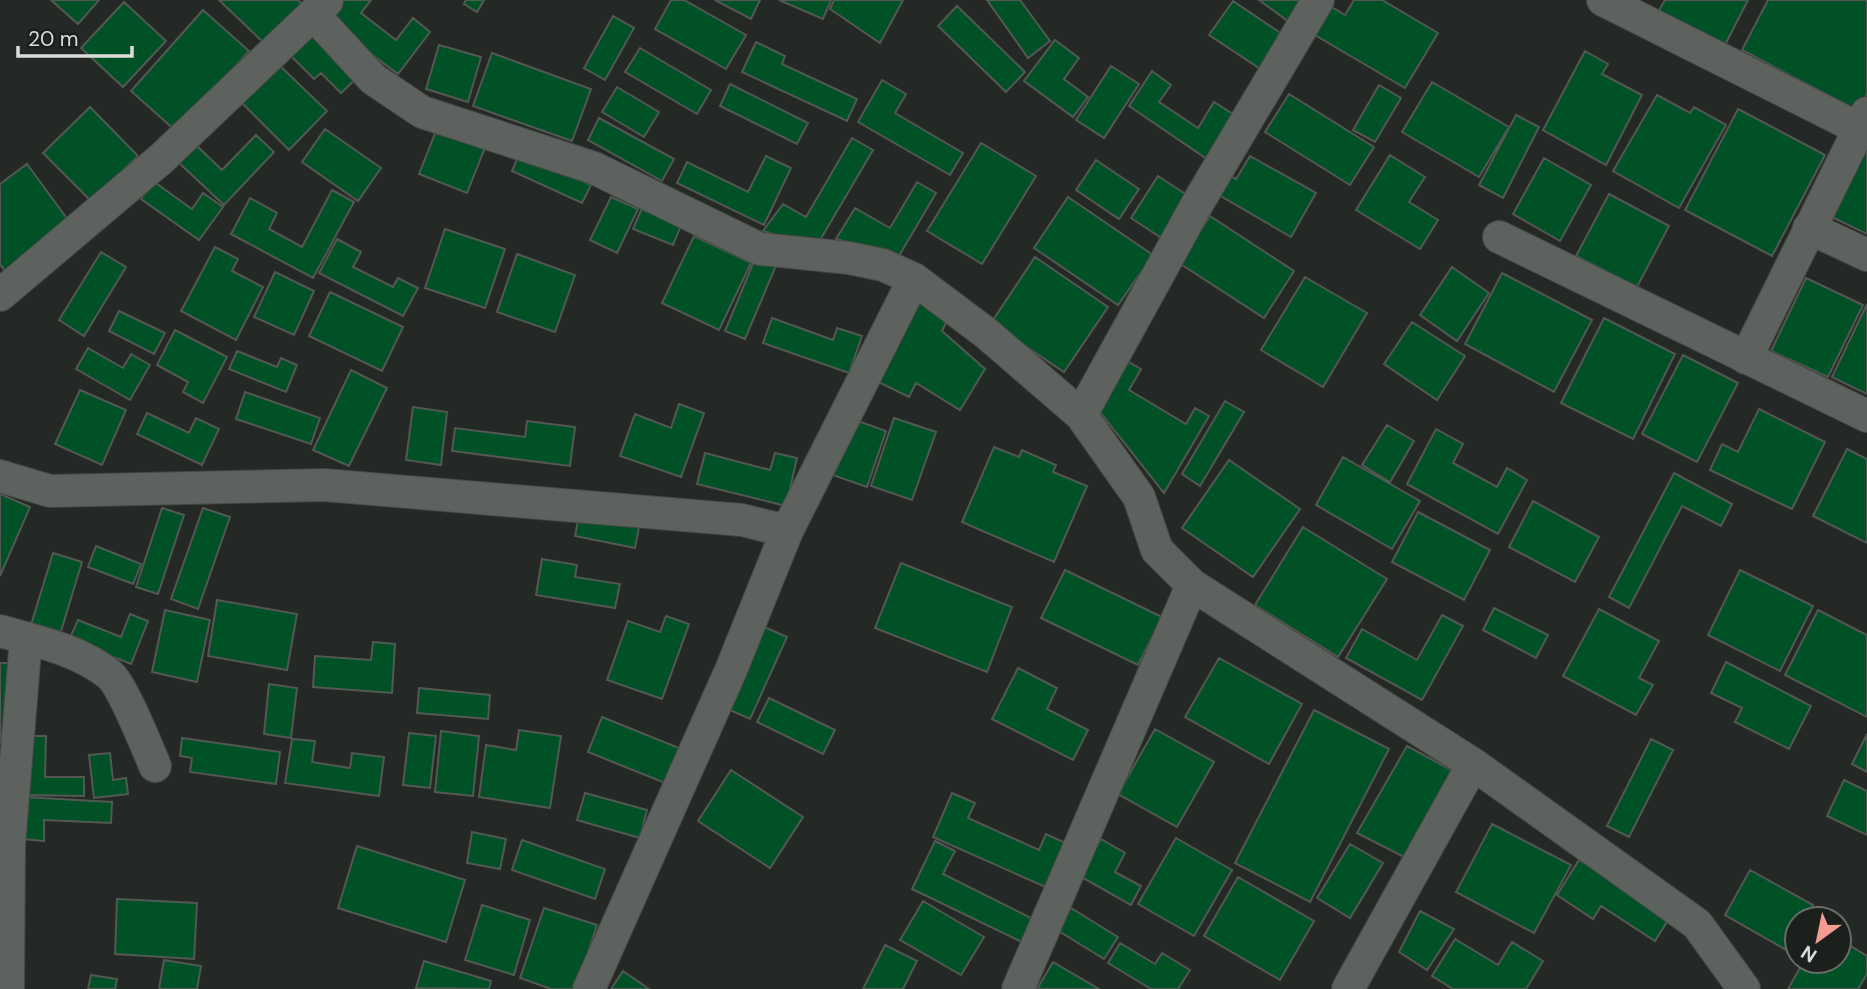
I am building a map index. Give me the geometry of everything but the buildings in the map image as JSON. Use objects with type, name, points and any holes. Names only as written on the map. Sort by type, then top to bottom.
[{"type":"street","points":[[1081,415],[1196,206],[1318,0]]},
{"type":"street","points":[[1603,0],[1863,120],[1746,358]]},
{"type":"street","points":[[0,295],[161,159],[321,7],[373,79],[422,112],[594,168],[760,249],[883,265],[914,278],[986,333],[1081,415],[1139,497],[1157,550],[1192,585],[1473,764],[1697,925],[1745,989]]},
{"type":"street","points":[[1809,228],[1867,254]]},
{"type":"street","points":[[1499,237],[1867,416]]},
{"type":"street","points":[[589,989],[730,670],[787,531],[914,278]]},
{"type":"street","points":[[0,476],[50,491],[324,485],[742,520],[787,531]]},
{"type":"street","points":[[1018,989],[1192,585]]},
{"type":"street","points":[[8,989],[13,634],[76,654],[111,676],[136,722],[155,766]]},
{"type":"street","points":[[1348,989],[1473,764]]}]
